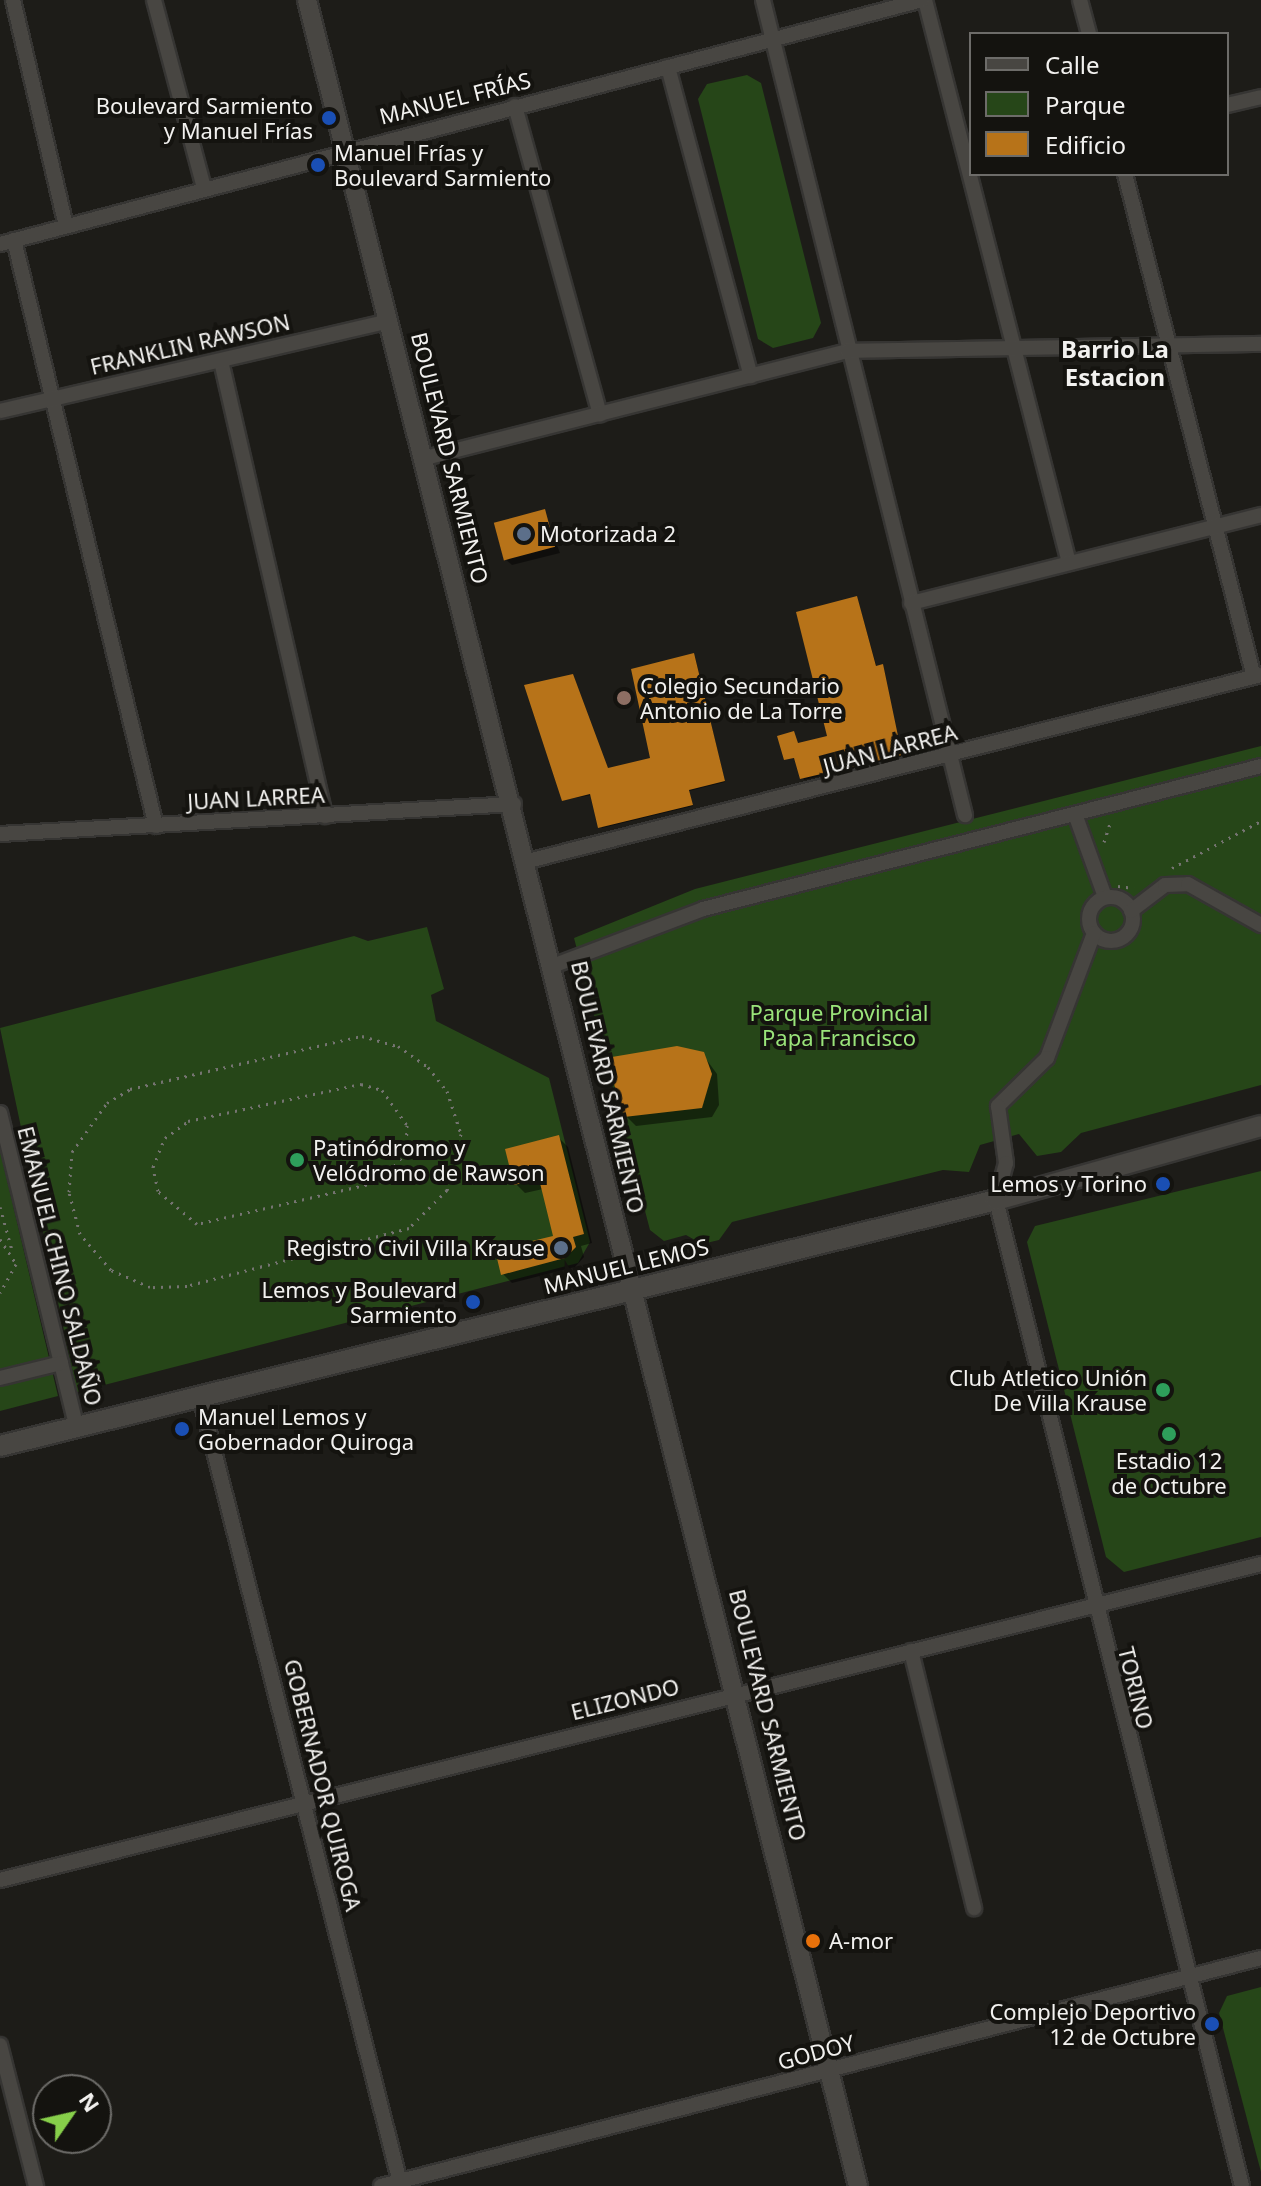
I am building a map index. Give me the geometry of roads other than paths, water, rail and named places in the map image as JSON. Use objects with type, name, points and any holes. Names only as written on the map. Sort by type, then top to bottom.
[{"type":"main road","name":"MANUEL LEMOS","points":[[0,1446],[996,1200],[1261,1126]]},
{"type":"street","points":[[13,0],[66,226]]},
{"type":"street","points":[[154,0],[204,188]]},
{"type":"street","name":"BOULEVARD SARMIENTO","points":[[307,0],[555,965],[631,1289],[739,1693],[858,2186]]},
{"type":"street","points":[[763,0],[847,351],[965,815]]},
{"type":"street","points":[[923,0],[1069,563]]},
{"type":"street","name":"MANUEL FRÍAS","points":[[7,242],[346,148],[923,0]]},
{"type":"street","points":[[1080,0],[1088,32]]},
{"type":"street","points":[[668,67],[751,376]]},
{"type":"street","points":[[1229,105],[1261,97]]},
{"type":"street","points":[[515,106],[600,414]]},
{"type":"street","points":[[1126,176],[1215,526],[1257,676]]},
{"type":"street","points":[[7,242],[53,397],[156,826]]},
{"type":"street","name":"FRANKLIN RAWSON","points":[[0,411],[390,321]]},
{"type":"street","points":[[425,458],[847,351],[1012,344],[1261,344]]},
{"type":"street","points":[[221,361],[325,816]]},
{"type":"street","points":[[911,603],[1261,515]]},
{"type":"street","name":"JUAN LARREA","points":[[528,861],[1257,676]]},
{"type":"street","points":[[555,965],[703,909],[1261,766]]},
{"type":"street","name":"JUAN LARREA","points":[[0,834],[514,804]]},
{"type":"street","points":[[1075,814],[1105,897]]},
{"type":"street","points":[[1094,933],[1122,938],[1131,911],[1165,885],[1188,884],[1261,925]]},
{"type":"street","points":[[996,1200],[1006,1163],[998,1106],[1047,1058],[1094,933],[1090,912],[1105,897],[1118,898],[1131,911]]},
{"type":"street","name":"EMANUEL CHINO SALDAÑO","points":[[0,1113],[77,1428]]},
{"type":"street","name":"TORINO","points":[[996,1200],[1093,1608],[1242,2186]]},
{"type":"street","points":[[0,1378],[61,1363]]},
{"type":"street","name":"GOBERNADOR QUIROGA","points":[[200,1396],[401,2184]]},
{"type":"street","name":"ELIZONDO","points":[[0,1880],[1261,1564]]},
{"type":"street","points":[[911,1651],[974,1908]]},
{"type":"street","name":"GODOY","points":[[381,2186],[401,2184],[1261,1958]]},
{"type":"street","points":[[0,2045],[36,2186]]},
{"type":"place","name":"Boulevard Sarmiento y Manuel Frías","points":[[329,118]]},
{"type":"place","name":"Manuel Frías y Boulevard Sarmiento","points":[[318,165]]},
{"type":"place","name":"Motorizada 2","points":[[524,534]]},
{"type":"place","name":"Colegio Secundario Antonio de La Torre","points":[[624,698]]},
{"type":"place","name":"Patinódromo y Velódromo de Rawson","points":[[297,1160]]},
{"type":"place","name":"Lemos y Torino","points":[[1163,1184]]},
{"type":"place","name":"Registro Civil Villa Krause","points":[[561,1248]]},
{"type":"place","name":"Lemos y Boulevard Sarmiento","points":[[473,1302]]},
{"type":"place","name":"Club Atletico Unión De Villa Krause","points":[[1163,1390]]},
{"type":"place","name":"Manuel Lemos y Gobernador Quiroga","points":[[182,1429]]},
{"type":"place","name":"Estadio 12 de Octubre","points":[[1169,1434]]},
{"type":"place","name":"A-mor","points":[[813,1941]]},
{"type":"place","name":"Complejo Deportivo 12 de Octubre","points":[[1212,2024]]},
{"type":"district","name":"Barrio La Estacion","points":[[1115,363]]},
{"type":"park label","name":"Parque Provincial Papa Francisco","points":[[839,1024]]}]
